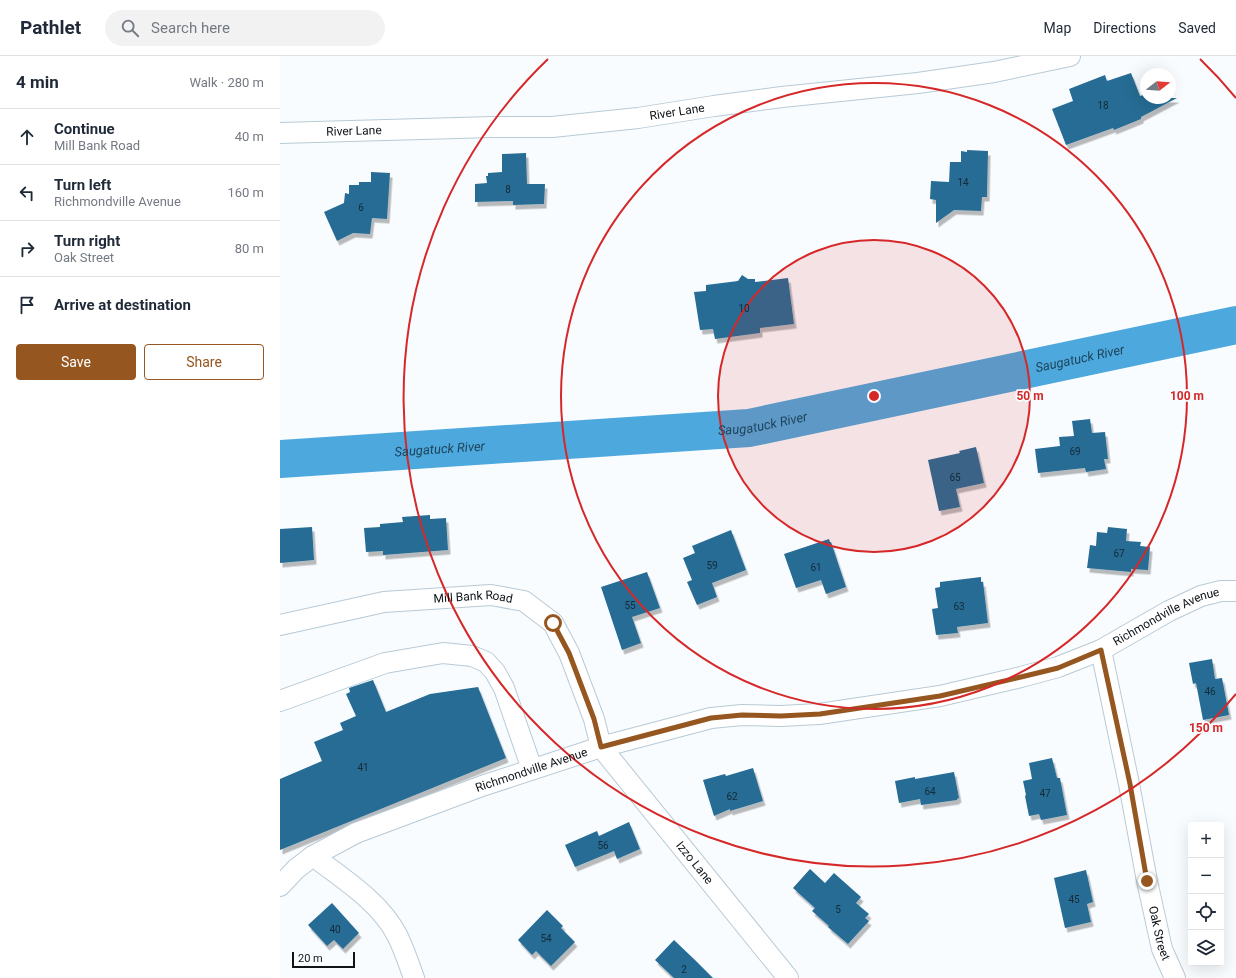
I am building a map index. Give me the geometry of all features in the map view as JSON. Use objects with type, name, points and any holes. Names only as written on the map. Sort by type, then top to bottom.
[{"type":"street","name":"River Lane","points":[[280,133],[492,127],[552,127],[630,119],[782,97],[918,83],[994,72],[1070,56]]},
{"type":"street","name":"Richmondville Avenue","points":[[280,886],[296,869],[313,856],[356,833],[482,786],[601,747],[711,718],[742,715],[781,716],[820,714],[940,696],[1058,668],[1101,650],[1169,611],[1201,596],[1221,591],[1236,591]]},
{"type":"street","name":"Mill Bank Road","points":[[280,625],[384,602],[490,595],[524,601],[553,623],[569,653],[594,719],[601,747]]},
{"type":"street","name":"Oak Street","points":[[1101,650],[1130,784],[1148,888],[1162,949],[1175,978]]},
{"type":"street","points":[[280,701],[385,663],[443,653],[472,656],[486,662],[496,672],[504,688],[532,769]]},
{"type":"street","name":"Izzo Lane","points":[[601,747],[788,978]]},
{"type":"street","points":[[313,856],[361,893],[382,913],[397,935],[414,978]]},
{"type":"building","points":[[1131,73],[1140,96],[1140,104],[1166,104],[1141,117],[1141,119],[1114,130],[1113,128],[1066,145],[1052,109],[1073,101],[1069,89],[1105,75],[1107,81]]},
{"type":"building","points":[[967,150],[988,151],[987,197],[982,197],[981,211],[954,210],[936,223],[936,200],[930,199],[931,181],[949,182],[950,162],[961,162],[961,151],[967,152]]},
{"type":"building","points":[[526,153],[527,184],[545,184],[544,204],[513,205],[513,201],[475,202],[475,184],[487,183],[486,176],[488,176],[488,173],[502,172],[502,154]]},
{"type":"building","points":[[371,172],[390,173],[387,219],[372,218],[370,234],[353,233],[337,241],[324,212],[344,203],[345,193],[349,194],[349,185],[359,185],[359,182],[371,182]]},
{"type":"building","points":[[742,275],[748,279],[755,279],[755,282],[788,278],[794,324],[760,328],[760,333],[715,339],[713,329],[700,330],[694,292],[706,291],[706,285],[738,281]]},
{"type":"building","points":[[1090,419],[1092,433],[1105,432],[1108,459],[1104,459],[1106,469],[1086,472],[1085,468],[1038,473],[1035,449],[1060,446],[1059,437],[1074,436],[1072,421]]},
{"type":"building","points":[[976,447],[984,483],[956,489],[960,507],[939,511],[928,460],[960,453],[959,451]]},
{"type":"building","points":[[430,515],[430,519],[446,518],[448,550],[383,555],[383,551],[366,552],[364,528],[380,527],[380,524],[403,522],[402,517]]},
{"type":"building","points":[[312,527],[314,560],[280,563],[280,529]]},
{"type":"building","points":[[1108,527],[1127,529],[1126,541],[1141,542],[1140,546],[1150,547],[1148,570],[1131,569],[1131,572],[1087,568],[1090,545],[1096,546],[1097,532],[1107,533]]},
{"type":"building","points":[[731,530],[746,570],[712,583],[717,597],[697,605],[687,582],[692,580],[683,558],[695,553],[692,546]]},
{"type":"building","points":[[829,539],[846,587],[826,594],[821,580],[796,588],[784,554]]},
{"type":"building","points":[[647,572],[660,608],[632,617],[641,643],[622,650],[601,587]]},
{"type":"building","points":[[981,577],[981,582],[983,582],[988,623],[957,627],[958,633],[936,635],[932,609],[938,608],[935,588],[940,587],[940,582]]},
{"type":"building","points":[[1212,659],[1215,679],[1222,678],[1229,715],[1203,720],[1196,683],[1193,684],[1189,663]]},
{"type":"building","points":[[373,680],[386,712],[430,694],[478,687],[506,758],[280,850],[280,779],[322,761],[314,742],[343,730],[340,723],[356,716],[346,694],[350,692],[349,688]]},
{"type":"building","points":[[1052,758],[1057,778],[1060,778],[1067,815],[1041,820],[1039,814],[1029,816],[1023,781],[1032,779],[1029,763]]},
{"type":"building","points":[[753,768],[763,801],[730,811],[730,809],[714,816],[703,780],[725,774],[726,776]]},
{"type":"building","points":[[954,772],[959,798],[957,800],[921,805],[920,799],[899,803],[895,781]]},
{"type":"building","points":[[629,822],[640,849],[617,859],[614,851],[575,867],[565,845],[597,831],[599,836]]},
{"type":"building","points":[[810,869],[825,883],[834,873],[861,897],[856,903],[869,914],[865,918],[869,921],[848,944],[812,911],[815,908],[793,888]]},
{"type":"building","points":[[1086,870],[1093,902],[1087,904],[1091,922],[1065,928],[1054,878]]},
{"type":"building","points":[[332,903],[359,933],[343,949],[334,940],[327,946],[308,925]]},
{"type":"building","points":[[547,910],[563,926],[561,928],[575,942],[551,966],[536,951],[532,955],[518,940]]},
{"type":"building","points":[[674,940],[713,978],[674,978],[655,960]]},
{"type":"waterway","name":"Saugatuck River","points":[[280,459],[749,428],[1236,325]]},
{"type":"route","points":[[553,623],[569,653],[594,719],[601,747],[711,718],[742,715],[781,716],[820,714],[940,696],[1058,668],[1101,650],[1130,784],[1147,881]]}]
